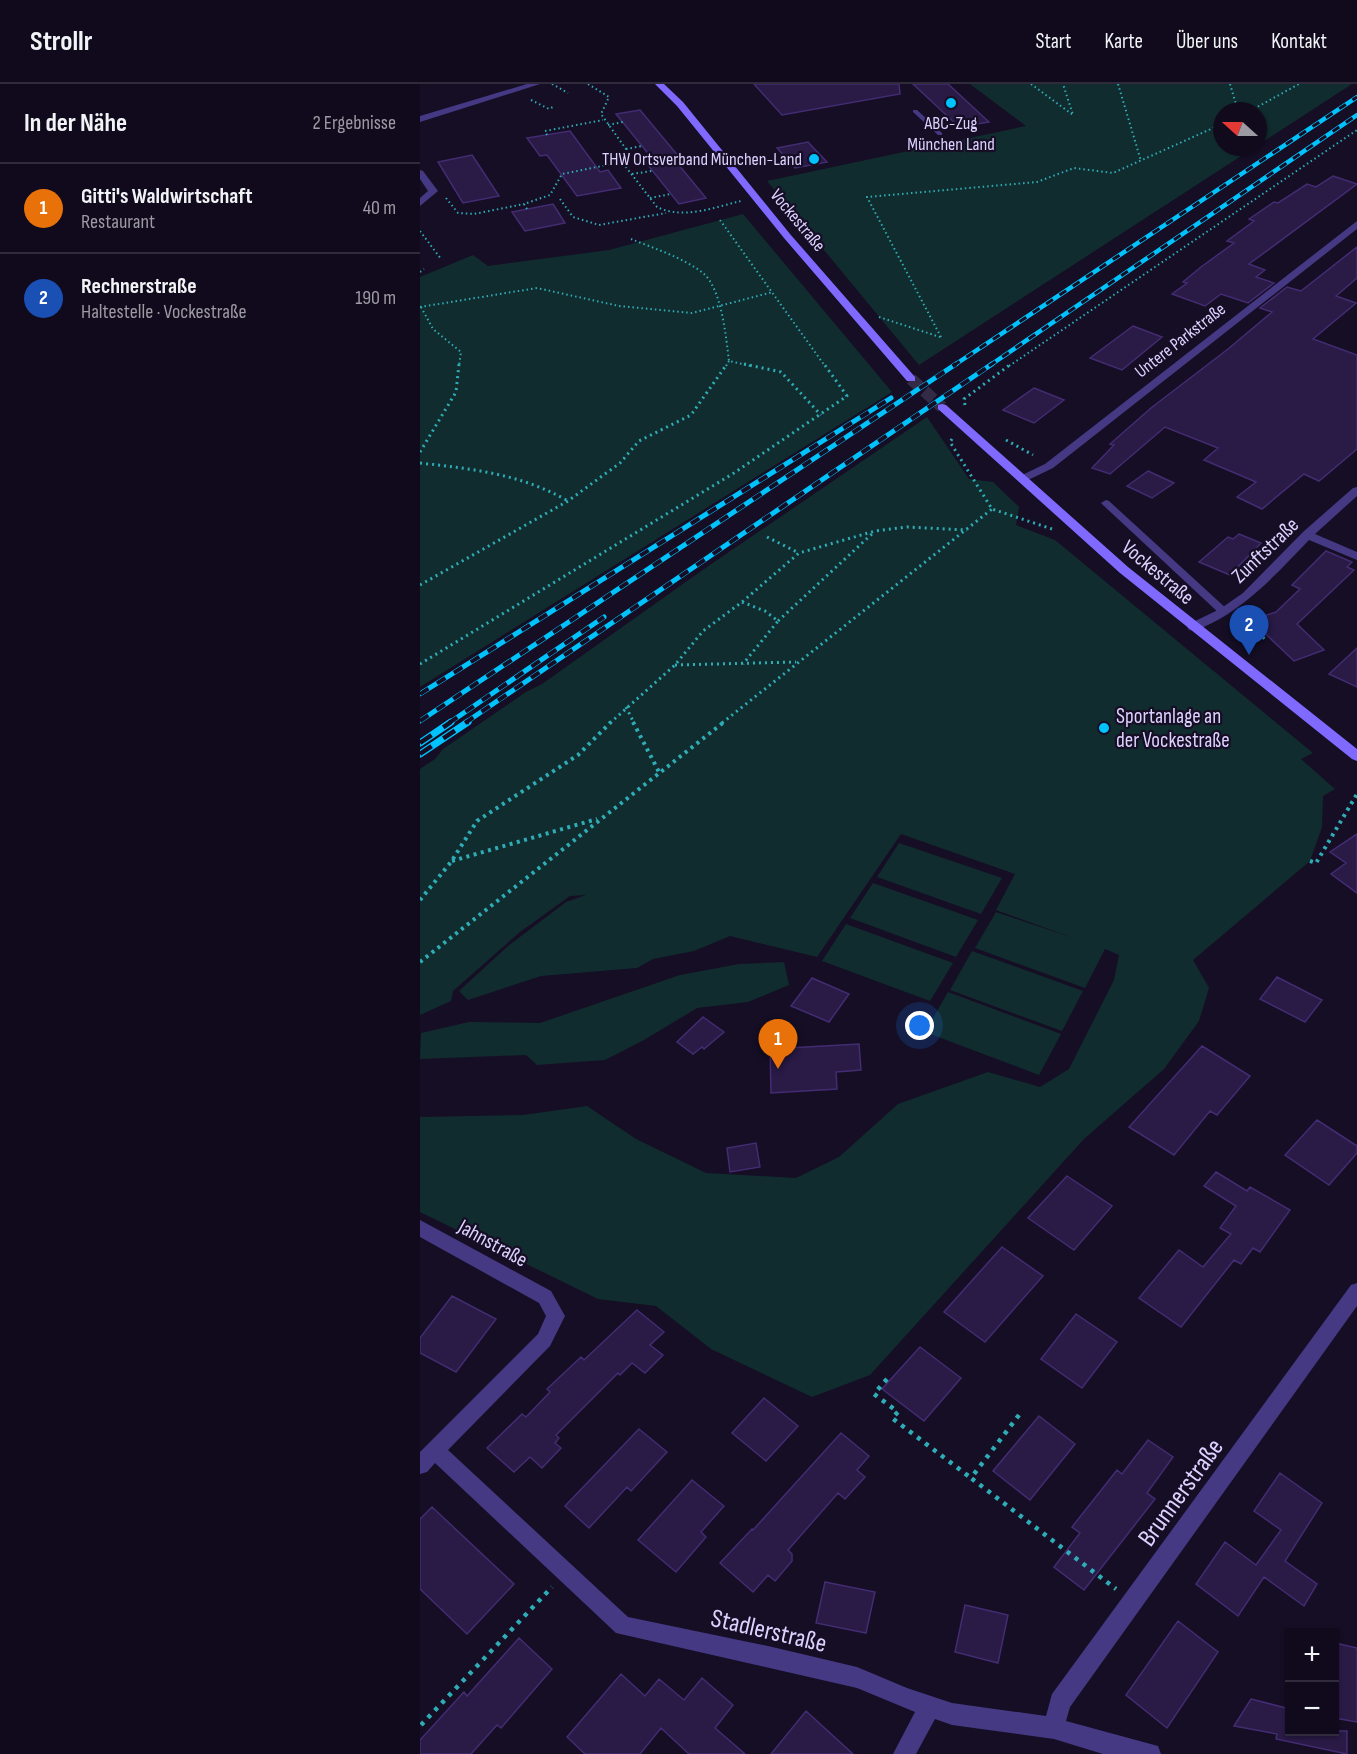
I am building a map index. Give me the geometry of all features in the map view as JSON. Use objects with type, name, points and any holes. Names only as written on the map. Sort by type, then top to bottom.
[{"type":"main road","name":"Vockestraße","points":[[659,84],[680,104],[787,236],[911,379]]},
{"type":"main road","name":"Vockestraße","points":[[942,407],[1124,570],[1357,756]]},
{"type":"street","points":[[420,119],[536,84]]},
{"type":"street","points":[[420,173],[433,191],[420,203]]},
{"type":"street","name":"Untere Parkstraße","points":[[1022,478],[1035,474],[1056,460],[1357,224]]},
{"type":"street","name":"Zunftstraße","points":[[1193,627],[1228,610],[1247,596],[1307,535],[1357,490]]},
{"type":"street","points":[[1307,535],[1357,556]]},
{"type":"street","name":"Jahnstraße","points":[[420,1228],[545,1297],[556,1316],[544,1340],[435,1450]]},
{"type":"street","name":"Brunnerstraße","points":[[1054,1728],[1060,1702],[1357,1292]]},
{"type":"street","points":[[420,1465],[435,1450]]},
{"type":"street","name":"Stadlerstraße","points":[[435,1450],[623,1626],[768,1656],[857,1678],[952,1714],[1054,1728],[1109,1745],[1150,1754]]},
{"type":"street","points":[[904,1754],[930,1707]]},
{"type":"lane","points":[[915,111],[940,134]]},
{"type":"lane","points":[[1106,503],[1228,610]]},
{"type":"path","points":[[552,84],[568,93]]},
{"type":"path","points":[[444,194],[458,213],[474,214],[524,204],[550,195],[562,174],[630,160],[626,149],[603,120],[601,114],[609,97],[588,84]]},
{"type":"path","points":[[1031,84],[1073,114],[1063,84]]},
{"type":"path","points":[[1118,84],[1141,161]]},
{"type":"path","points":[[1230,84],[1235,102]]},
{"type":"path","points":[[1267,103],[1299,84]]},
{"type":"path","points":[[547,135],[545,131],[603,120]]},
{"type":"path","points":[[607,125],[623,122]]},
{"type":"path","points":[[870,314],[941,338],[867,196],[1037,182],[1074,168],[1113,173],[1213,128]]},
{"type":"path","points":[[965,410],[964,399],[972,391],[1357,130]]},
{"type":"path","points":[[626,149],[642,146]]},
{"type":"path","points":[[622,162],[649,198],[657,207],[666,212]]},
{"type":"path","points":[[584,169],[588,174]]},
{"type":"path","points":[[632,174],[652,171]]},
{"type":"path","points":[[649,198],[671,194]]},
{"type":"path","points":[[560,199],[573,217],[599,225],[742,201]]},
{"type":"path","points":[[524,204],[527,209]]},
{"type":"path","points":[[420,664],[734,473],[847,396],[720,220]]},
{"type":"path","points":[[420,231],[441,259]]},
{"type":"path","points":[[420,585],[567,501],[620,464],[639,441],[690,415],[729,361],[721,306],[704,274],[665,253],[631,239]]},
{"type":"path","points":[[420,272],[424,269]]},
{"type":"path","points":[[420,452],[456,392],[461,352],[433,329],[421,307],[486,294],[537,288],[619,306],[692,313],[773,292]]},
{"type":"path","points":[[729,361],[780,372],[821,415]]},
{"type":"path","points":[[1001,436],[1031,455],[1056,460]]},
{"type":"path","points":[[952,439],[950,442],[992,509],[1054,529]]},
{"type":"path","points":[[420,463],[480,470],[542,486],[567,501]]},
{"type":"path","points":[[420,962],[992,509]]},
{"type":"path","points":[[420,900],[451,862],[477,821],[578,755],[626,707],[675,665],[703,631],[742,602],[799,553],[875,531],[908,527],[967,530]]},
{"type":"path","points":[[743,665],[778,621],[875,531]]},
{"type":"path","points":[[767,537],[799,553]]},
{"type":"path","points":[[742,602],[765,611],[778,621]]},
{"type":"path","points":[[1228,610],[1267,641]]},
{"type":"path","points":[[675,665],[797,662]]},
{"type":"path","points":[[626,707],[659,772]]},
{"type":"path","points":[[1310,861],[1316,862],[1357,794]]},
{"type":"path","points":[[451,862],[601,818]]},
{"type":"path","points":[[887,1379],[874,1394],[898,1412],[892,1418],[1119,1592]]},
{"type":"path","points":[[971,1478],[1020,1415]]},
{"type":"path","points":[[421,1725],[565,1574]]},
{"type":"green space","points":[[970,84],[1352,84],[1267,139],[1267,102],[1213,102],[1213,156],[1241,156],[919,365],[767,181],[1026,126]]},
{"type":"green space","points":[[743,214],[892,392],[420,687],[420,277],[473,255],[488,266],[609,250]]},
{"type":"green space","points":[[927,417],[969,479],[993,482],[1019,507],[1016,525],[1055,540],[1313,753],[1301,759],[1335,789],[1323,796],[1322,827],[1310,861],[1193,960],[1209,988],[1199,1021],[1164,1069],[1084,1139],[870,1375],[812,1397],[711,1349],[656,1306],[598,1299],[420,1212],[420,1117],[523,1115],[587,1106],[636,1139],[706,1173],[796,1178],[839,1157],[898,1104],[988,1072],[1040,1087],[1069,1069],[1114,980],[1119,955],[1105,949],[1085,988],[975,948],[996,912],[1076,939],[996,910],[1015,874],[901,834],[817,957],[730,936],[694,951],[653,959],[637,968],[541,976],[468,1000],[459,991],[508,946],[566,902],[586,895],[570,896],[520,932],[453,991],[451,1001],[420,1015],[420,769],[435,759],[443,749],[526,692],[542,684],[704,569]]},
{"type":"green space","points":[[899,843],[1002,878],[981,914],[877,877]]},
{"type":"green space","points":[[873,883],[978,920],[956,957],[850,918]]},
{"type":"green space","points":[[846,924],[953,963],[930,1001],[822,961]]},
{"type":"green space","points":[[972,951],[1083,991],[1062,1031],[950,990]]},
{"type":"green space","points":[[784,962],[789,985],[748,1002],[697,1008],[605,1060],[537,1065],[526,1055],[420,1059],[421,1033],[469,1022],[540,1023],[680,975],[739,964]]},
{"type":"green space","points":[[948,992],[1061,1034],[1039,1075],[925,1032]]},
{"type":"building","points":[[754,84],[899,84],[900,94],[782,115]]},
{"type":"building","name":"ABC-Zug München Land","points":[[913,84],[948,84],[989,122],[959,127]]},
{"type":"building","points":[[640,110],[684,163],[678,164],[706,198],[679,204],[643,159],[651,157],[616,114]]},
{"type":"building","points":[[570,131],[600,172],[608,170],[621,188],[577,196],[547,155],[540,156],[527,138]]},
{"type":"building","points":[[808,142],[827,162],[795,168],[777,148]]},
{"type":"building","points":[[472,155],[499,196],[463,203],[438,162]]},
{"type":"building","points":[[1333,176],[1357,184],[1249,264],[1265,270],[1256,277],[1274,283],[1248,303],[1221,294],[1205,306],[1172,294],[1187,283],[1183,282],[1201,267],[1234,243],[1227,241],[1254,221],[1249,219],[1307,184],[1316,187]]},
{"type":"building","points":[[553,204],[565,223],[525,231],[512,212]]},
{"type":"building","points":[[1357,247],[1357,278],[1336,296],[1356,303],[1313,339],[1357,355],[1357,449],[1319,481],[1304,474],[1262,509],[1237,497],[1256,482],[1204,460],[1218,448],[1165,427],[1110,474],[1092,468],[1114,445],[1110,444],[1151,408],[1272,312],[1260,308],[1287,287],[1301,291]]},
{"type":"building","points":[[1133,326],[1162,337],[1122,370],[1090,358]]},
{"type":"building","points":[[1034,388],[1064,400],[1034,423],[1003,410]]},
{"type":"building","points":[[1148,471],[1174,483],[1152,498],[1127,486]]},
{"type":"building","points":[[1239,534],[1261,543],[1230,575],[1199,562],[1228,537],[1233,539]]},
{"type":"building","points":[[1326,551],[1352,562],[1347,567],[1354,570],[1297,624],[1324,650],[1294,661],[1251,620],[1276,612],[1300,589],[1292,585]]},
{"type":"building","points":[[1357,648],[1357,687],[1329,674]]},
{"type":"building","points":[[1357,834],[1357,893],[1331,874],[1346,863],[1330,852]]},
{"type":"building","points":[[1277,977],[1322,1000],[1305,1022],[1260,999]]},
{"type":"building","points":[[812,978],[849,994],[829,1022],[791,1006]]},
{"type":"building","points":[[703,1017],[724,1032],[704,1049],[702,1047],[693,1054],[677,1042]]},
{"type":"building","points":[[859,1044],[861,1070],[836,1072],[837,1089],[771,1093],[770,1049]]},
{"type":"building","points":[[1202,1046],[1250,1076],[1217,1115],[1210,1111],[1174,1155],[1129,1127]]},
{"type":"building","points":[[1317,1120],[1357,1146],[1357,1153],[1329,1185],[1285,1155]]},
{"type":"building","points":[[756,1143],[760,1167],[730,1172],[727,1148]]},
{"type":"building","points":[[1216,1172],[1247,1191],[1250,1187],[1290,1210],[1260,1252],[1253,1248],[1241,1264],[1234,1260],[1181,1327],[1139,1298],[1179,1250],[1203,1267],[1231,1234],[1220,1228],[1236,1206],[1204,1186]]},
{"type":"building","points":[[1067,1176],[1112,1206],[1074,1250],[1028,1218]]},
{"type":"building","points":[[1002,1247],[1043,1276],[985,1342],[944,1312]]},
{"type":"building","points":[[452,1296],[496,1319],[456,1372],[420,1353],[420,1338]]},
{"type":"building","points":[[637,1310],[664,1332],[650,1345],[663,1355],[645,1373],[632,1363],[620,1375],[618,1373],[556,1435],[559,1438],[555,1443],[561,1448],[542,1468],[530,1457],[514,1472],[487,1448],[522,1414],[526,1417],[550,1392],[547,1389],[581,1357],[584,1360]]},
{"type":"building","points":[[1076,1314],[1117,1342],[1082,1388],[1041,1359]]},
{"type":"building","points":[[920,1347],[961,1378],[924,1421],[882,1389]]},
{"type":"building","points":[[764,1398],[798,1426],[766,1461],[732,1433]]},
{"type":"building","points":[[1039,1416],[1075,1444],[1030,1500],[993,1471]]},
{"type":"building","points":[[639,1429],[667,1452],[631,1491],[627,1487],[589,1528],[565,1506]]},
{"type":"building","points":[[841,1433],[869,1456],[857,1470],[865,1477],[845,1499],[838,1493],[788,1550],[792,1554],[792,1561],[775,1581],[768,1575],[753,1592],[720,1563]]},
{"type":"building","points":[[1148,1440],[1173,1457],[1147,1493],[1155,1499],[1084,1590],[1054,1567],[1080,1533],[1072,1527],[1117,1470],[1122,1474]]},
{"type":"building","points":[[1280,1473],[1322,1503],[1285,1561],[1317,1584],[1304,1606],[1264,1577],[1238,1616],[1196,1584],[1225,1542],[1256,1565],[1281,1530],[1254,1511]]},
{"type":"building","points":[[692,1480],[724,1506],[701,1532],[706,1537],[676,1572],[638,1540]]},
{"type":"building","points":[[432,1507],[514,1584],[467,1634],[420,1589],[420,1519]]},
{"type":"building","points":[[825,1582],[875,1592],[866,1633],[816,1623]]},
{"type":"building","points":[[965,1605],[1008,1615],[998,1663],[955,1652]]},
{"type":"building","points":[[1178,1621],[1218,1652],[1167,1728],[1126,1695]]},
{"type":"building","points":[[519,1638],[552,1669],[501,1728],[497,1725],[471,1754],[420,1754],[420,1740],[464,1692],[467,1696]]},
{"type":"building","points":[[1339,1644],[1357,1648],[1357,1722],[1339,1719]]},
{"type":"building","points":[[621,1674],[645,1696],[659,1679],[684,1700],[702,1678],[733,1705],[715,1728],[745,1754],[689,1754],[661,1728],[640,1754],[585,1754],[567,1737]]},
{"type":"building","points":[[1251,1699],[1285,1708],[1285,1736],[1339,1736],[1339,1731],[1347,1731],[1347,1754],[1276,1739],[1277,1734],[1234,1726]]},
{"type":"building","points":[[806,1711],[853,1754],[771,1754]]},
{"type":"tunnel","points":[[911,379],[942,407]]},
{"type":"railway","points":[[953,366],[1357,97]]},
{"type":"railway","points":[[989,366],[1357,115]]},
{"type":"railway","points":[[420,721],[956,364]]},
{"type":"railway","points":[[465,723],[992,364]]},
{"type":"railway","points":[[420,694],[891,398]]},
{"type":"railway","points":[[449,723],[604,617]]},
{"type":"railway","points":[[420,743],[451,722]]},
{"type":"railway","points":[[420,754],[468,722]]},
{"type":"place","name":"ABC-Zug München Land","points":[[951,103]]},
{"type":"place","name":"THW Ortsverband München-Land","points":[[814,159]]},
{"type":"place","name":"Rechnerstraße","points":[[1249,655]]},
{"type":"place","name":"Sportanlage an der Vockestraße","points":[[1104,728]]},
{"type":"place","name":"Gitti's Waldwirtschaft","points":[[778,1069]]}]
